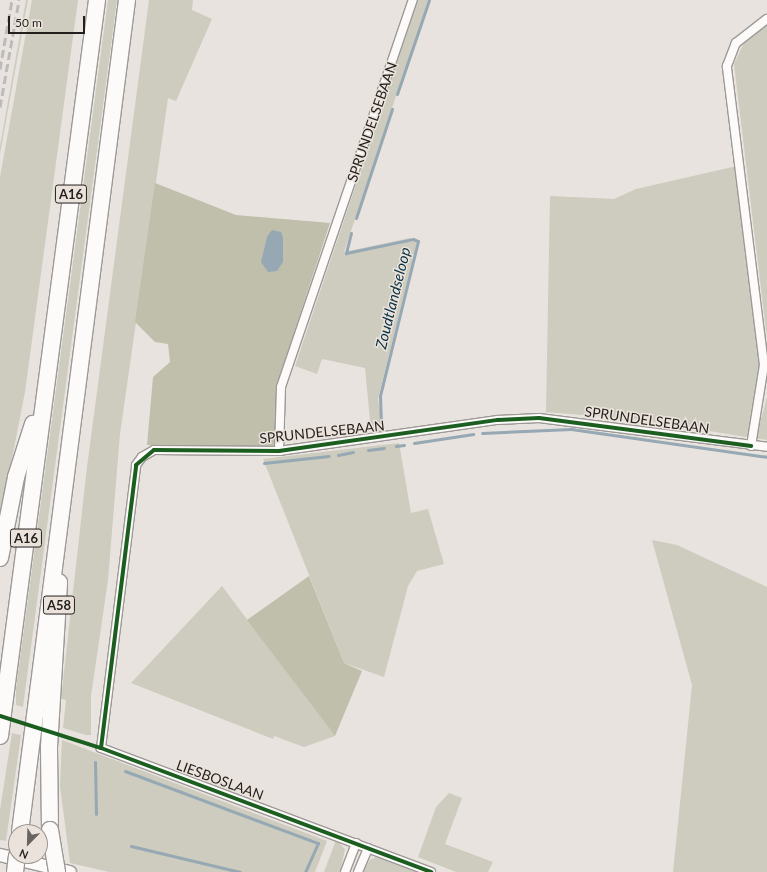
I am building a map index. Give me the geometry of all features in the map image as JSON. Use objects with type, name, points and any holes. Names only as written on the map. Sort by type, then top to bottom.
[{"type":"highway","name":"A16","points":[[0,736],[97,0]]},
{"type":"highway","name":"A16","points":[[21,824],[59,513],[127,0]]},
{"type":"highway","name":"A16","points":[[0,558],[16,477],[45,388]]},
{"type":"highway","name":"A58","points":[[57,872],[50,830],[49,747],[59,631],[59,513]]},
{"type":"main road","points":[[0,855],[70,872]]},
{"type":"street","name":"SPRUNDELSEBAAN","points":[[279,451],[281,387],[413,0]]},
{"type":"street","points":[[751,446],[764,365],[727,66],[736,43],[767,19]]},
{"type":"street","name":"SPRUNDELSEBAAN","points":[[101,748],[136,465],[154,450],[279,451],[498,420],[539,418],[767,447]]},
{"type":"street","name":"LIESBOSLAAN","points":[[101,748],[431,872]]},
{"type":"street","points":[[345,872],[356,843]]},
{"type":"street","points":[[358,872],[368,848]]},
{"type":"shaded area","points":[[26,0],[28,0],[0,154],[0,146]]},
{"type":"shaded area","points":[[32,0],[78,0],[25,392],[0,519],[0,177]]},
{"type":"shaded area","points":[[108,0],[117,0],[23,707],[16,705],[16,689]]},
{"type":"shaded area","points":[[149,0],[193,0],[192,10],[212,19],[176,101],[168,98],[120,434],[108,580],[91,696],[91,735],[86,735],[63,728],[66,700],[61,699],[87,467]]},
{"type":"shaded area","points":[[418,0],[428,0],[344,252],[410,238],[417,242],[378,399],[383,430],[371,431],[365,368],[322,359],[317,374],[295,366]]},
{"type":"shaded area","points":[[767,25],[767,338],[734,64],[744,43]]},
{"type":"shaded area","points":[[737,166],[760,351],[760,379],[752,427],[746,437],[642,420],[546,412],[550,196],[614,199],[636,189]]},
{"type":"shaded area","points":[[767,397],[767,440],[756,438]]},
{"type":"shaded area","points":[[399,443],[411,513],[428,509],[444,564],[417,571],[408,586],[384,677],[344,663],[263,459]]},
{"type":"shaded area","points":[[652,540],[677,545],[767,587],[767,872],[673,872],[692,685]]},
{"type":"shaded area","points":[[222,586],[335,736],[304,747],[274,736],[273,739],[131,683]]},
{"type":"shaded area","points":[[12,733],[21,735],[6,841],[0,840],[0,810]]},
{"type":"shaded area","points":[[62,740],[327,841],[315,872],[109,872],[70,863],[60,786]]},
{"type":"shaded area","points":[[449,793],[462,798],[445,844],[493,862],[488,872],[456,872],[418,857],[436,807]]},
{"type":"shaded area","points":[[336,840],[345,849],[340,872],[324,872]]},
{"type":"shaded area","points":[[376,857],[383,858],[419,872],[363,872],[370,860]]},
{"type":"green space","points":[[155,183],[236,215],[330,223],[276,388],[275,447],[147,445],[153,377],[170,362],[168,344],[155,342],[135,322]]},
{"type":"green space","points":[[309,576],[344,663],[362,671],[335,736],[247,620]]},
{"type":"water","points":[[272,230],[281,232],[283,238],[283,262],[277,271],[268,272],[261,262],[267,237]]},
{"type":"waterway","name":"Zoudtlandseloop","points":[[397,94],[429,0]]},
{"type":"waterway","name":"Zoudtlandseloop","points":[[356,218],[392,109]]},
{"type":"waterway","name":"Zoudtlandseloop","points":[[351,233],[346,253],[413,239],[418,241],[380,396],[381,429]]},
{"type":"waterway","name":"Zoudtlandseloop","points":[[482,433],[571,429],[767,457]]},
{"type":"waterway","name":"Zoudtlandseloop","points":[[414,443],[473,434]]},
{"type":"waterway","name":"Zoudtlandseloop","points":[[396,446],[404,445]]},
{"type":"waterway","points":[[368,450],[384,448]]},
{"type":"waterway","points":[[338,455],[353,452]]},
{"type":"waterway","points":[[264,463],[329,456]]},
{"type":"waterway","points":[[95,762],[96,814]]},
{"type":"waterway","points":[[125,771],[318,843],[305,872]]},
{"type":"waterway","points":[[131,846],[240,872]]},
{"type":"railway","points":[[0,69],[12,0]]},
{"type":"railway","points":[[0,107],[19,0]]},
{"type":"cycle path","points":[[101,748],[136,465],[154,450],[279,451],[498,420],[539,418],[751,446]]},
{"type":"cycle path","points":[[0,716],[101,748],[431,872]]}]
